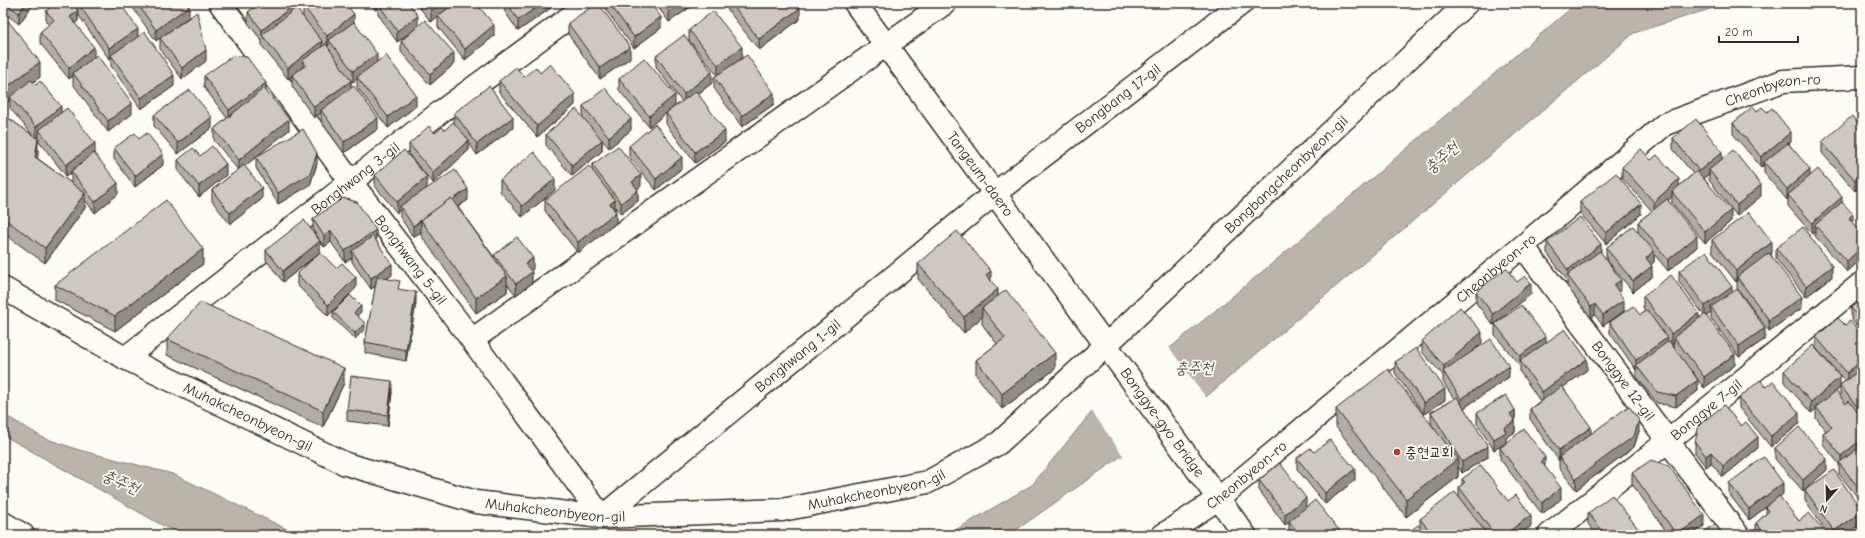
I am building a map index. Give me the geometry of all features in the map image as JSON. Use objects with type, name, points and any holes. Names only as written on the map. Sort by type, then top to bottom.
[{"type":"street","name":"Bonghwang 5-gil","points":[[220,3],[351,182],[472,340],[602,517]]},
{"type":"street","name":"Bonghwang 3-gil","points":[[125,358],[443,110],[589,3]]},
{"type":"street","name":"Tangeum-daero","points":[[855,3],[1105,346]]},
{"type":"street","points":[[472,340],[945,3]]},
{"type":"street","name":"Bongbang 17-gil","points":[[994,194],[1242,3]]},
{"type":"street","name":"Bongbangcheonbyeon-gil","points":[[1105,346],[1467,3]]},
{"type":"street","name":"Cheonbyeon-ro","points":[[1163,535],[1218,499],[1523,246],[1665,124],[1783,81],[1862,77]]},
{"type":"street","name":"Bonghwang 1-gil","points":[[602,517],[994,194]]},
{"type":"street","name":"Bonggye 12-gil","points":[[1523,246],[1738,535]]},
{"type":"street","name":"Bonggye 7-gil","points":[[1549,535],[1668,441],[1862,283]]},
{"type":"street","name":"Muhakcheonbyeon-gil","points":[[3,288],[125,358],[346,464],[476,502],[602,517],[782,510],[928,482],[999,442],[1105,346]]},
{"type":"street","name":"Bonggye-gyo Bridge","points":[[1105,346],[1218,499]]},
{"type":"street","points":[[1218,499],[1245,535]]},
{"type":"street","points":[[3,523],[23,535]]},
{"type":"water","name":"충주천","points":[[1577,3],[1729,3],[1634,33],[1207,396],[1009,535],[947,535],[1032,485],[1090,414],[1274,262]]},
{"type":"water","name":"충주천","points":[[3,414],[42,437],[79,450],[173,474],[299,535],[184,535],[167,528],[3,435]]},
{"type":"pier","points":[[1168,346],[1207,399],[1124,457],[1091,410]]},
{"type":"building","points":[[5,3],[26,3],[19,13]]},
{"type":"building","points":[[56,3],[72,3],[78,10],[70,17],[94,47],[69,68],[40,32],[54,20],[46,11]]},
{"type":"building","points":[[78,3],[120,3],[138,29],[109,48]]},
{"type":"building","points":[[137,3],[187,3],[189,6],[156,30]]},
{"type":"building","points":[[255,3],[295,4],[262,30],[248,12],[257,5]]},
{"type":"building","points":[[306,3],[345,3],[354,14],[327,36],[303,6]]},
{"type":"building","points":[[378,3],[409,3],[418,16],[397,31]]},
{"type":"building","points":[[425,3],[441,3],[431,11]]},
{"type":"building","points":[[455,3],[476,3],[494,25],[465,49],[438,16]]},
{"type":"building","points":[[507,3],[543,3],[518,20]]},
{"type":"building","points":[[597,3],[630,47],[600,68],[568,23]]},
{"type":"building","points":[[609,3],[650,3],[661,17],[634,37]]},
{"type":"building","points":[[663,3],[681,3],[669,12]]},
{"type":"building","points":[[731,3],[796,3],[800,8],[759,39]]},
{"type":"building","points":[[296,8],[322,41],[288,68],[262,35]]},
{"type":"building","points":[[713,11],[742,47],[718,65],[689,30]]},
{"type":"building","points":[[197,12],[206,50],[182,68],[160,38]]},
{"type":"building","points":[[3,14],[40,62],[7,87],[3,82]]},
{"type":"building","points":[[425,20],[454,53],[430,74],[401,41]]},
{"type":"building","points":[[354,22],[377,54],[353,71],[329,40]]},
{"type":"building","points":[[145,32],[174,75],[141,98],[111,55]]},
{"type":"building","points":[[684,35],[712,72],[684,94],[656,56]]},
{"type":"building","points":[[326,44],[351,81],[314,107],[292,75],[306,65],[303,60]]},
{"type":"building","points":[[97,55],[132,103],[108,121],[73,73]]},
{"type":"building","points":[[386,55],[416,95],[388,117],[357,77]]},
{"type":"building","points":[[747,55],[774,93],[742,116],[714,77]]},
{"type":"building","points":[[232,56],[247,57],[266,83],[229,110],[204,76]]},
{"type":"building","points":[[644,58],[675,95],[649,116],[619,79]]},
{"type":"building","points":[[550,64],[575,94],[537,126],[499,81],[516,67],[524,77],[536,67],[540,73]]},
{"type":"building","points":[[31,80],[36,85],[40,81],[61,106],[36,127],[10,97]]},
{"type":"building","points":[[354,86],[378,118],[344,142],[321,110]]},
{"type":"building","points":[[489,86],[513,117],[477,144],[454,113]]},
{"type":"building","points":[[264,88],[289,119],[239,160],[214,129]]},
{"type":"building","points":[[605,88],[631,119],[609,137],[583,106]]},
{"type":"building","points":[[190,90],[212,117],[178,143],[154,115]]},
{"type":"building","points":[[696,91],[725,131],[695,152],[666,113]]},
{"type":"building","points":[[3,94],[6,98],[3,102]]},
{"type":"building","points":[[1753,106],[1757,111],[1762,107],[1767,112],[1772,108],[1791,132],[1761,157],[1733,123]]},
{"type":"building","points":[[67,108],[95,143],[66,165],[39,130]]},
{"type":"building","points":[[576,109],[602,140],[572,165],[546,134]]},
{"type":"building","points":[[3,115],[38,139],[35,157],[85,193],[45,248],[3,218]]},
{"type":"building","points":[[1852,116],[1862,128],[1862,174],[1855,180],[1822,142]]},
{"type":"building","points":[[1696,119],[1722,152],[1699,171],[1673,138]]},
{"type":"building","points":[[453,122],[469,140],[433,172],[409,144],[429,126],[435,133],[442,127],[445,130]]},
{"type":"building","points":[[655,124],[682,157],[656,179],[629,146]]},
{"type":"building","points":[[303,129],[317,153],[310,174],[278,193],[256,157]]},
{"type":"building","points":[[135,133],[139,139],[147,133],[163,154],[135,176],[114,148]]},
{"type":"building","points":[[1788,143],[1810,169],[1787,189],[1764,162]]},
{"type":"building","points":[[212,146],[226,164],[199,186],[178,160],[193,148],[200,156]]},
{"type":"building","points":[[618,146],[641,175],[632,182],[638,190],[621,203],[592,165]]},
{"type":"building","points":[[1641,149],[1651,160],[1657,155],[1679,179],[1654,202],[1622,167]]},
{"type":"building","points":[[404,150],[427,177],[397,202],[375,175]]},
{"type":"building","points":[[1733,150],[1761,185],[1737,205],[1709,170]]},
{"type":"building","points":[[534,152],[555,179],[522,206],[500,180]]},
{"type":"building","points":[[94,153],[118,183],[95,202],[71,171]]},
{"type":"building","points":[[244,165],[262,188],[230,213],[212,190]]},
{"type":"building","points":[[589,166],[615,200],[610,204],[616,212],[578,242],[545,200]]},
{"type":"building","points":[[1818,169],[1842,197],[1812,223],[1788,195]]},
{"type":"building","points":[[455,170],[468,189],[452,200],[451,198],[413,226],[400,206]]},
{"type":"building","points":[[1697,171],[1731,210],[1705,232],[1672,192]]},
{"type":"building","points":[[1616,173],[1641,204],[1606,233],[1580,202]]},
{"type":"building","points":[[343,198],[357,202],[376,230],[345,251],[331,231],[324,236],[313,219]]},
{"type":"building","points":[[451,198],[507,276],[476,298],[421,220]]},
{"type":"building","points":[[1667,199],[1697,236],[1668,260],[1638,222]]},
{"type":"building","points":[[166,200],[203,249],[115,316],[55,285]]},
{"type":"building","points":[[1842,202],[1853,214],[1849,218],[1862,232],[1858,236],[1862,241],[1862,247],[1847,261],[1815,225]]},
{"type":"building","points":[[1749,212],[1772,242],[1736,271],[1712,240]]},
{"type":"building","points":[[1580,217],[1601,244],[1568,270],[1547,242]]},
{"type":"building","points":[[304,220],[320,241],[283,271],[266,250]]},
{"type":"building","points":[[1633,226],[1654,251],[1646,258],[1652,266],[1633,281],[1606,248]]},
{"type":"building","points":[[1803,227],[1832,266],[1806,286],[1776,248]]},
{"type":"building","points":[[957,231],[991,271],[986,275],[998,289],[964,317],[918,264]]},
{"type":"building","points":[[373,236],[392,264],[371,278],[352,251]]},
{"type":"building","points":[[517,237],[533,258],[525,264],[532,272],[516,284],[494,255]]},
{"type":"building","points":[[1600,251],[1621,280],[1614,285],[1624,300],[1603,315],[1595,304],[1591,307],[1567,275]]},
{"type":"building","points":[[1706,251],[1732,287],[1705,306],[1679,271]]},
{"type":"building","points":[[320,252],[336,268],[342,263],[356,277],[328,305],[297,274]]},
{"type":"building","points":[[1769,253],[1802,297],[1769,320],[1737,277]]},
{"type":"building","points":[[1506,268],[1517,282],[1525,276],[1531,283],[1493,314],[1476,292]]},
{"type":"building","points":[[1671,275],[1699,313],[1671,334],[1643,296]]},
{"type":"building","points":[[377,277],[400,281],[398,289],[416,292],[406,350],[365,342]]},
{"type":"building","points":[[1737,289],[1765,328],[1739,346],[1711,307]]},
{"type":"building","points":[[1006,290],[1055,353],[1002,394],[976,360],[1005,338],[982,308]]},
{"type":"building","points":[[350,295],[361,306],[354,313],[365,323],[355,333],[333,312]]},
{"type":"building","points":[[1862,298],[1862,321],[1851,308]]},
{"type":"building","points":[[201,302],[344,368],[323,411],[167,339]]},
{"type":"building","points":[[1521,305],[1546,337],[1520,356],[1495,324]]},
{"type":"building","points":[[1633,306],[1640,315],[1647,310],[1667,338],[1636,360],[1610,322]]},
{"type":"building","points":[[1460,307],[1482,332],[1444,366],[1422,341]]},
{"type":"building","points":[[1705,314],[1735,354],[1704,377],[1674,337]]},
{"type":"building","points":[[1838,318],[1845,325],[1850,321],[1862,335],[1862,360],[1847,373],[1816,337]]},
{"type":"building","points":[[1565,329],[1587,359],[1542,392],[1520,361]]},
{"type":"building","points":[[1491,339],[1509,366],[1461,399],[1443,371]]},
{"type":"building","points":[[1669,341],[1698,380],[1676,396],[1657,392],[1636,365]]},
{"type":"building","points":[[1813,345],[1840,377],[1811,402],[1784,371]]},
{"type":"building","points":[[1416,348],[1445,389],[1424,403],[1395,362]]},
{"type":"building","points":[[1862,368],[1862,413],[1840,385]]},
{"type":"building","name":"충현교회","points":[[1388,369],[1458,459],[1406,499],[1336,409]]},
{"type":"building","points":[[351,376],[392,381],[388,415],[347,410]]},
{"type":"building","points":[[1760,380],[1766,387],[1773,381],[1799,413],[1771,436],[1739,398]]},
{"type":"building","points":[[1562,386],[1591,427],[1559,450],[1530,409]]},
{"type":"building","points":[[1836,391],[1846,404],[1849,401],[1862,418],[1862,439],[1841,456],[1823,433],[1832,427],[1816,407]]},
{"type":"building","points":[[1506,395],[1515,410],[1510,414],[1515,421],[1504,428],[1506,432],[1494,439],[1477,413]]},
{"type":"building","points":[[1457,397],[1488,446],[1462,462],[1431,412]]},
{"type":"building","points":[[1724,405],[1741,426],[1746,422],[1758,437],[1723,466],[1711,452],[1706,456],[1695,442],[1699,425]]},
{"type":"building","points":[[1629,406],[1639,420],[1634,436],[1576,479],[1559,457]]},
{"type":"building","points":[[1799,427],[1827,459],[1803,480],[1775,448]]},
{"type":"building","points":[[1524,429],[1545,457],[1541,461],[1561,488],[1542,503],[1500,448]]},
{"type":"building","points":[[1330,440],[1355,469],[1325,493],[1297,458],[1310,448],[1314,452]]},
{"type":"building","points":[[1862,445],[1862,492],[1839,463]]},
{"type":"building","points":[[1764,457],[1783,483],[1749,509],[1729,483]]},
{"type":"building","points":[[1651,460],[1669,466],[1704,515],[1677,535],[1632,473]]},
{"type":"building","points":[[1280,463],[1306,498],[1285,514],[1259,480]]},
{"type":"building","points":[[1481,465],[1508,501],[1516,495],[1531,515],[1504,535],[1495,535],[1459,487],[1465,482],[1462,479]]},
{"type":"building","points":[[1834,470],[1862,512],[1834,531],[1805,490]]},
{"type":"building","points":[[1455,492],[1487,534],[1433,535],[1420,519]]},
{"type":"building","points":[[1612,495],[1643,535],[1606,535],[1588,513]]},
{"type":"building","points":[[1779,496],[1799,521],[1809,513],[1828,535],[1766,535],[1756,523],[1769,511],[1766,507]]},
{"type":"building","points":[[1315,500],[1343,535],[1300,535],[1289,521]]},
{"type":"building","points":[[1715,524],[1723,535],[1700,535]]},
{"type":"building","points":[[1418,525],[1426,535],[1405,535]]},
{"type":"place","name":"충현교회","points":[[1397,452]]}]
